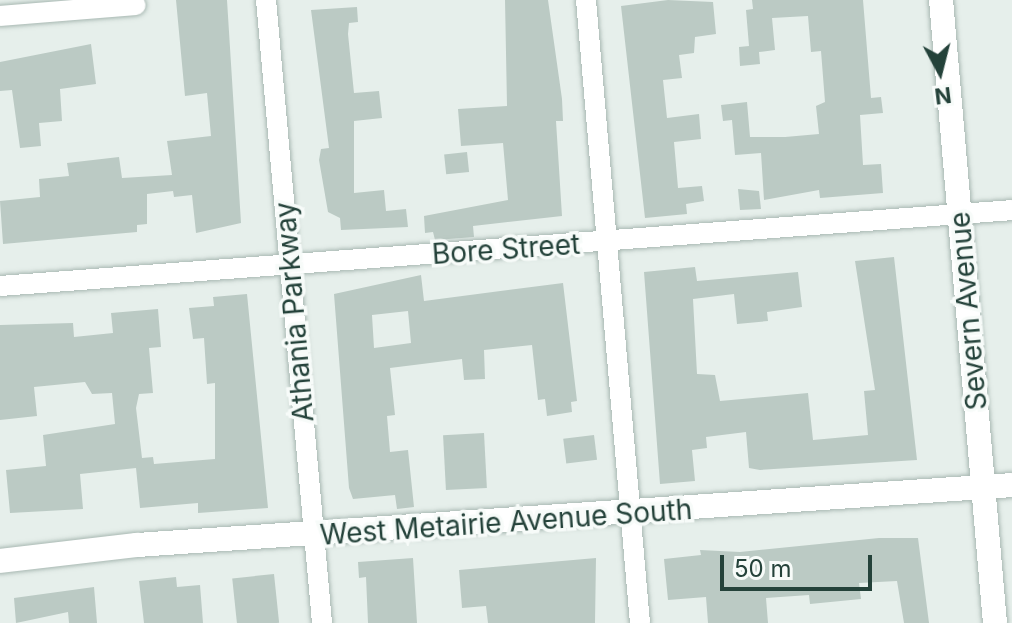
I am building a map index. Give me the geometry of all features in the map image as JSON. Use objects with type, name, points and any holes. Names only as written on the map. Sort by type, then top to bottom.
[{"type":"main road","name":"Severn Avenue","points":[[941,0],[995,623]]},
{"type":"main road","name":"West Metairie Avenue South","points":[[0,561],[313,534],[634,515],[1012,485]]},
{"type":"street","name":"Athania Parkway","points":[[266,0],[322,623]]},
{"type":"street","points":[[586,0],[611,242],[640,623]]},
{"type":"street","points":[[0,16],[136,5]]},
{"type":"street","name":"Bore Street","points":[[0,286],[1012,210]]},
{"type":"building","points":[[176,0],[227,0],[241,223],[196,233],[192,195],[174,197],[173,191],[147,194],[147,224],[137,225],[137,232],[3,244],[0,201],[40,197],[39,179],[69,176],[67,163],[119,157],[122,178],[172,175],[167,141],[211,136],[207,93],[185,96]]},
{"type":"building","points":[[505,0],[548,0],[562,99],[563,121],[556,121],[562,216],[473,226],[474,237],[435,240],[433,232],[425,233],[424,216],[508,200],[503,143],[461,146],[458,109],[507,106]]},
{"type":"building","points":[[668,0],[713,2],[716,34],[695,37],[694,53],[679,55],[682,78],[663,80],[667,118],[699,114],[701,139],[674,142],[678,188],[702,186],[704,201],[686,204],[687,214],[645,218],[621,6]]},
{"type":"building","points":[[752,0],[863,0],[871,98],[881,97],[883,113],[860,115],[863,165],[881,164],[883,193],[820,198],[819,190],[764,200],[761,153],[735,155],[732,120],[723,121],[721,105],[747,102],[750,137],[785,137],[819,134],[816,106],[825,102],[821,51],[811,52],[808,16],[772,18],[775,50],[759,52],[760,64],[740,66],[739,47],[749,46],[746,10],[753,9]]},
{"type":"building","points":[[357,7],[358,22],[349,23],[348,34],[354,93],[379,91],[382,118],[354,121],[354,193],[384,190],[386,211],[406,209],[408,227],[341,230],[340,218],[328,212],[319,160],[321,149],[329,148],[311,10]]},
{"type":"building","points":[[91,44],[96,84],[60,89],[62,121],[39,123],[41,146],[20,148],[12,90],[0,91],[0,62]]},
{"type":"building","points":[[467,152],[469,172],[446,174],[444,154]]},
{"type":"building","points":[[738,189],[759,191],[761,209],[740,210]]},
{"type":"building","points":[[894,257],[917,460],[760,470],[749,468],[746,432],[706,437],[707,448],[692,450],[695,481],[660,484],[644,272],[695,267],[697,281],[798,272],[802,307],[767,312],[768,321],[737,324],[734,294],[693,299],[697,374],[715,375],[720,401],[808,393],[813,440],[868,435],[864,391],[875,390],[855,261]]},
{"type":"building","points":[[421,275],[424,301],[563,283],[577,401],[571,402],[572,412],[547,416],[545,399],[538,400],[532,345],[484,350],[485,379],[464,380],[462,359],[390,368],[395,415],[387,416],[390,452],[408,450],[414,507],[397,509],[395,495],[353,499],[349,488],[334,294]],"holes":[[[408,311],[411,343],[374,348],[372,315]]]},
{"type":"building","points":[[247,294],[268,508],[198,513],[198,503],[140,508],[136,468],[80,474],[83,509],[10,513],[6,470],[46,466],[43,435],[115,424],[112,393],[92,394],[85,382],[34,387],[37,416],[0,420],[0,325],[73,323],[74,337],[113,333],[111,313],[158,309],[161,347],[149,348],[153,393],[139,394],[136,408],[142,458],[153,457],[154,464],[215,459],[215,383],[207,384],[204,338],[193,339],[189,308],[214,306],[213,297]]},
{"type":"building","points":[[484,433],[487,488],[446,490],[443,435]]},
{"type":"building","points":[[594,435],[597,460],[566,464],[563,439]]},
{"type":"building","points":[[879,538],[918,538],[929,623],[904,623],[897,581],[859,583],[861,599],[810,604],[809,595],[766,598],[768,623],[708,623],[706,597],[668,600],[664,559],[701,555],[700,550],[740,552]]},
{"type":"building","points":[[413,558],[417,623],[368,623],[366,577],[359,578],[358,562]]},
{"type":"building","points":[[596,558],[595,623],[488,623],[486,606],[462,608],[459,570]]},
{"type":"building","points":[[274,574],[279,623],[237,623],[232,578]]},
{"type":"building","points":[[176,577],[177,587],[200,585],[203,623],[144,623],[139,581]]},
{"type":"building","points":[[94,587],[97,623],[69,623],[68,612],[16,623],[14,598]]}]
